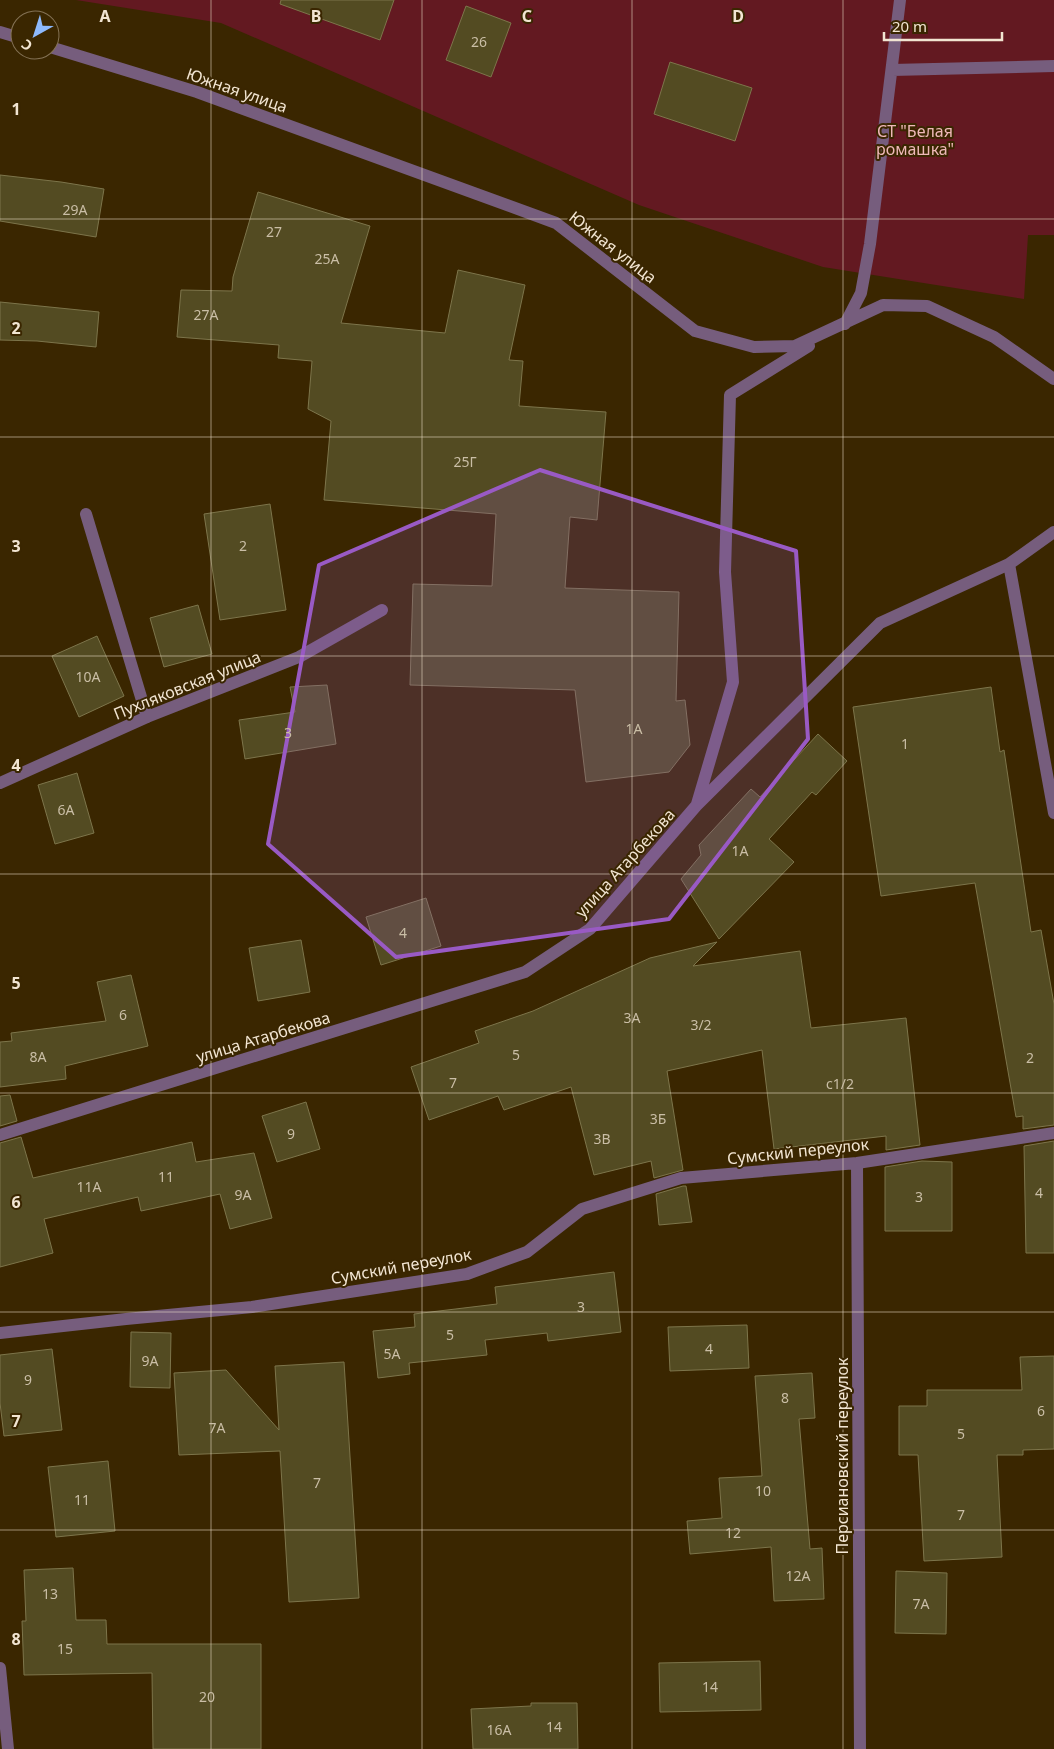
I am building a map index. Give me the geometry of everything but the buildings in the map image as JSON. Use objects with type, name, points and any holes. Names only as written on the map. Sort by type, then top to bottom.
[{"type":"street","points":[[696,806],[733,682],[725,572],[730,395],[846,323],[861,293],[870,244],[900,0]]},
{"type":"street","name":"Южная улица","points":[[60,50],[197,92],[556,223],[695,331],[754,347],[795,346],[883,305],[926,306],[994,337],[1054,379]]},
{"type":"street","points":[[892,70],[1054,66]]},
{"type":"street","points":[[86,514],[147,717]]},
{"type":"street","points":[[1054,532],[1009,564],[1054,813]]},
{"type":"street","name":"улица Атарбекова","points":[[0,1135],[525,972],[590,928],[696,806],[880,623],[1009,564]]},
{"type":"street","name":"Пухляковская улица","points":[[0,783],[147,717],[299,657],[382,610]]},
{"type":"street","name":"Сумский переулок","points":[[0,1332],[252,1307],[467,1274],[527,1252],[582,1209],[681,1178],[857,1163],[1054,1133]]},
{"type":"street","name":"Персиановский переулок","points":[[857,1163],[860,1749]]},
{"type":"street","points":[[0,1668],[8,1749]]},
{"type":"highlighted area","points":[[540,470],[796,551],[808,739],[669,919],[396,957],[268,844],[319,565]]},
{"type":"green space","name":"СТ \"Белая ромашка\"","points":[[76,0],[1054,0],[1054,235],[1028,235],[1024,299],[823,267],[639,205],[221,23]]}]
